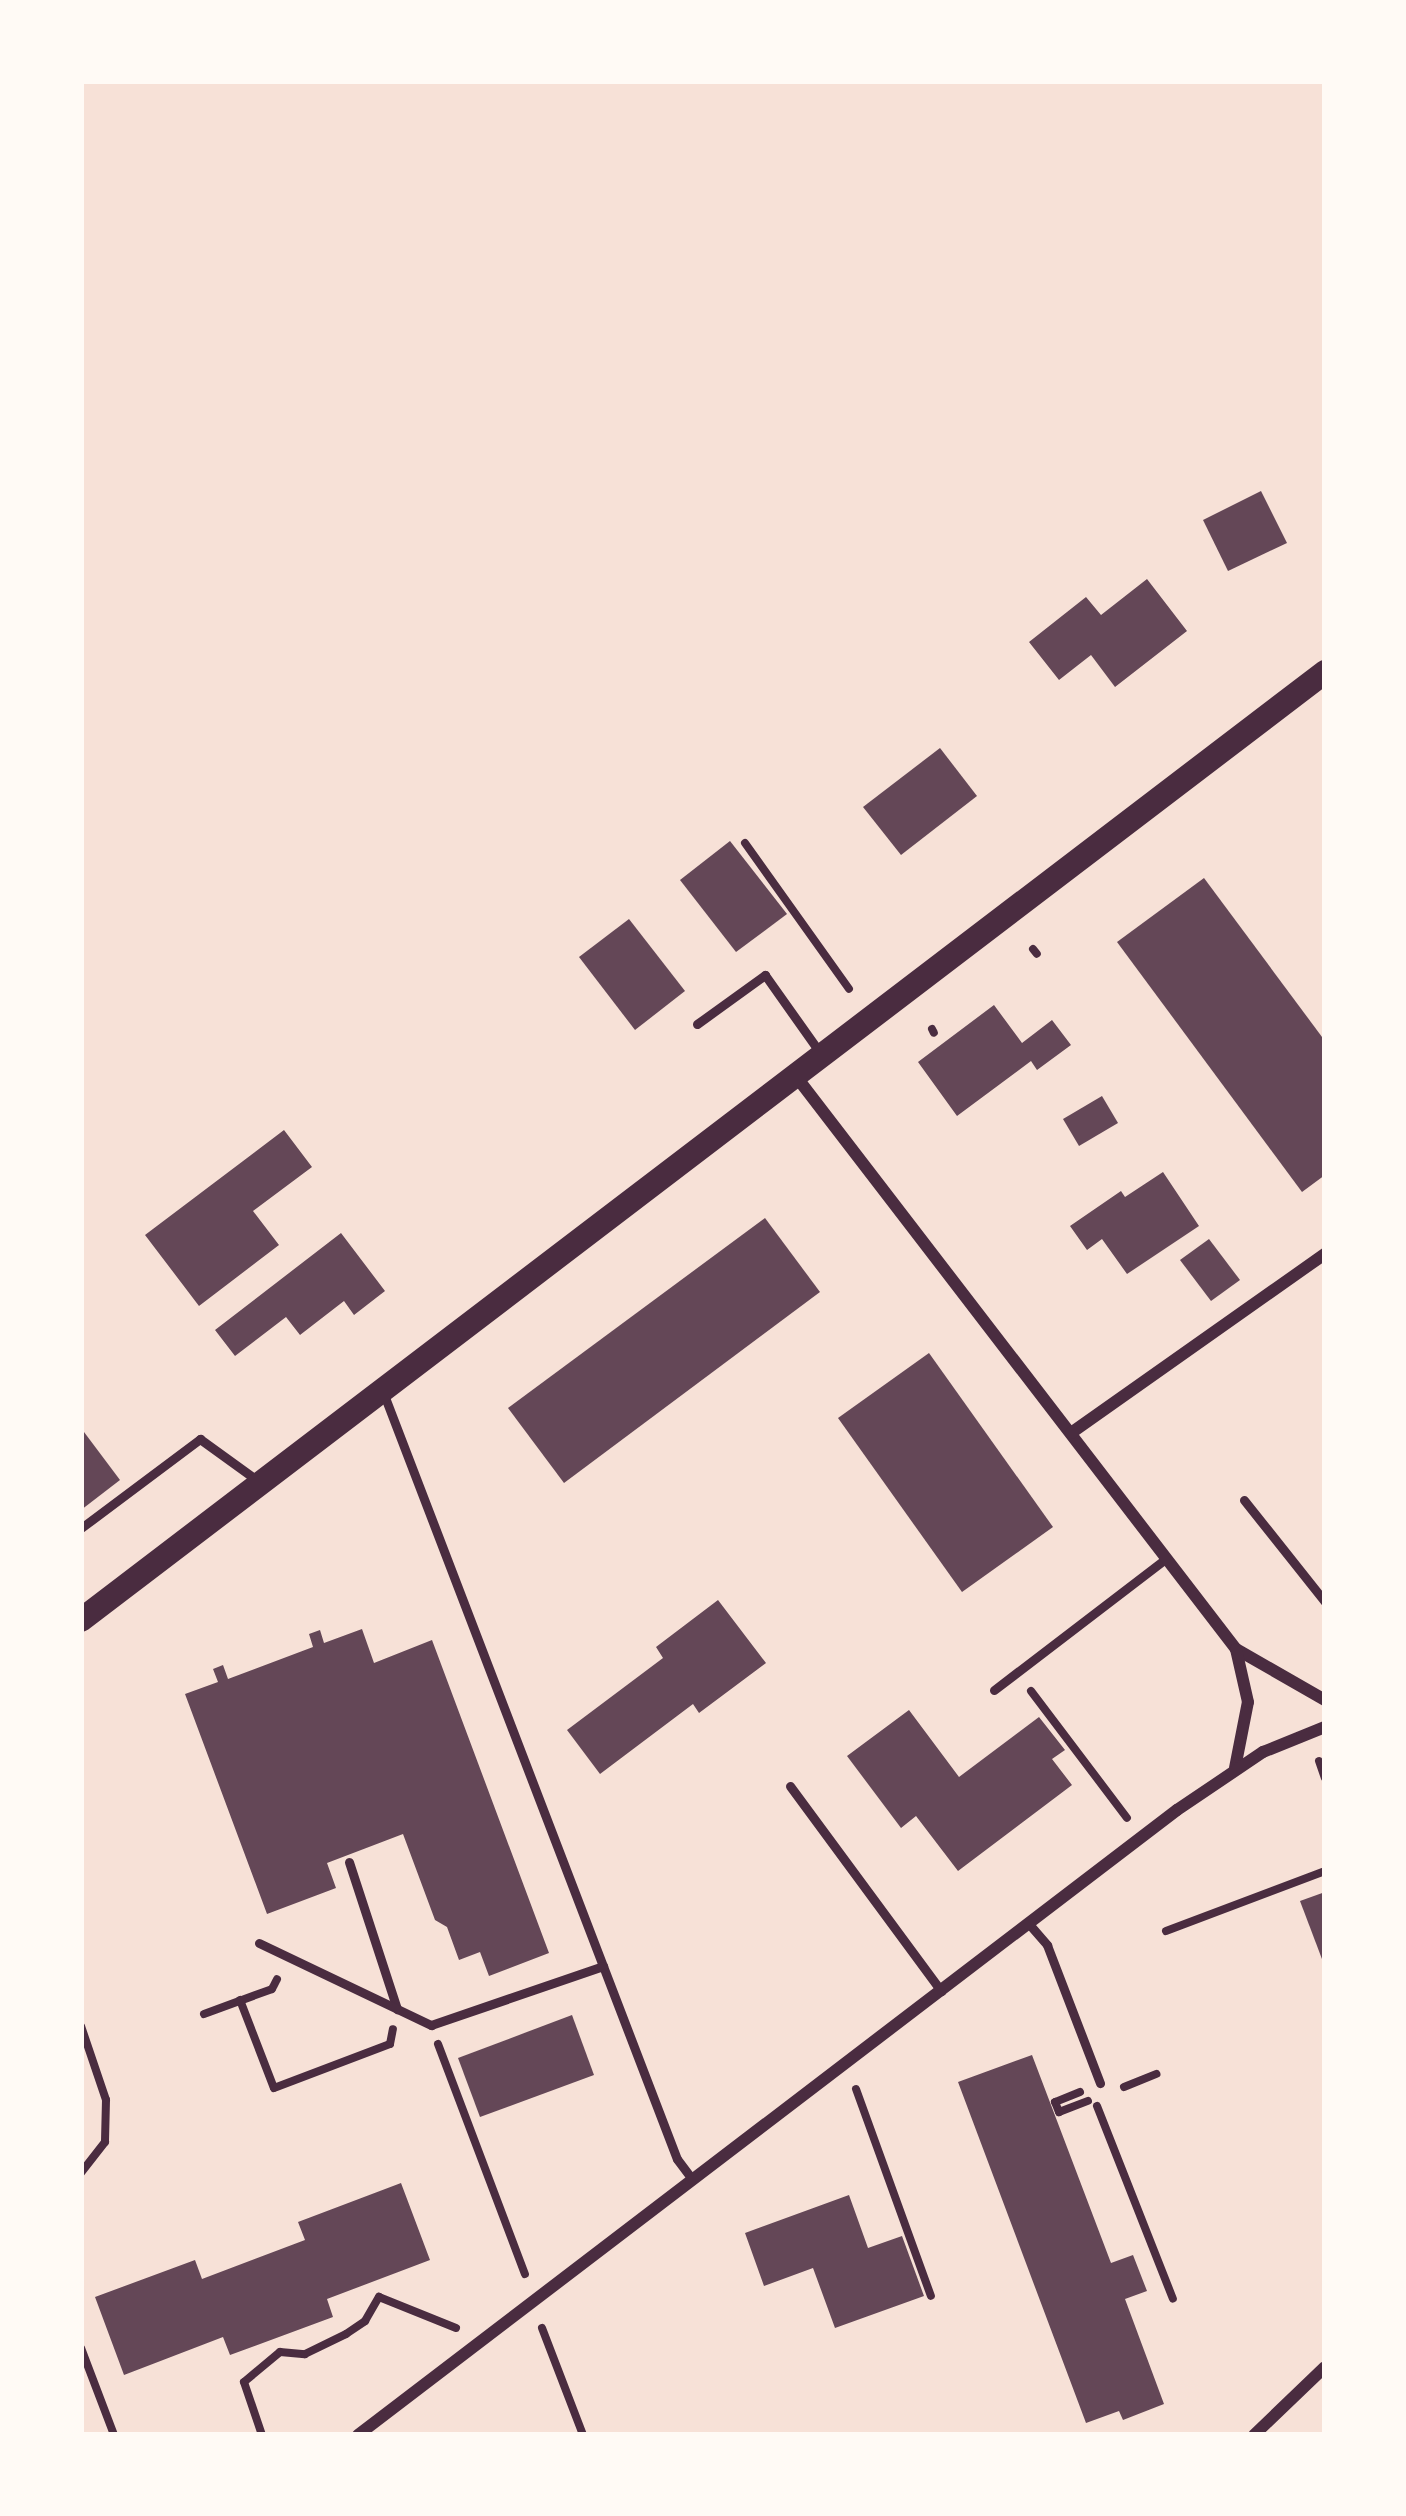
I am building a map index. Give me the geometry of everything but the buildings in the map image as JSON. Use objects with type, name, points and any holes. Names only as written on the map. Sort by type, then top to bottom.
[{"type":"main road","points":[[81,1620],[1325,672]]},
{"type":"street","points":[[795,1074],[1236,1648],[1325,1700]]},
{"type":"street","points":[[1071,1433],[1321,1257]]},
{"type":"street","points":[[1235,1768],[1248,1702],[1236,1648]]},
{"type":"street","points":[[358,2435],[1235,1768],[1325,1727]]},
{"type":"street","points":[[1254,2435],[1325,2367]]},
{"type":"lane","points":[[697,1024],[764,975],[821,1054]]},
{"type":"lane","points":[[1321,1257],[1325,1275]]},
{"type":"lane","points":[[382,1391],[677,2159],[692,2179]]},
{"type":"lane","points":[[81,1528],[200,1438],[262,1484]]},
{"type":"lane","points":[[1244,1500],[1325,1602]]},
{"type":"lane","points":[[994,1690],[1165,1560]]},
{"type":"lane","points":[[790,1786],[941,1991]]},
{"type":"lane","points":[[349,1862],[397,2009]]},
{"type":"lane","points":[[1029,1924],[1047,1945],[1100,2084]]},
{"type":"lane","points":[[259,1943],[431,2025],[603,1966]]},
{"type":"path","points":[[745,843],[849,988]]},
{"type":"path","points":[[1017,1673],[1128,1819]]},
{"type":"path","points":[[1319,1761],[1325,1778]]},
{"type":"path","points":[[1166,1931],[1325,1871]]},
{"type":"path","points":[[204,2014],[272,1989],[288,1958]]},
{"type":"path","points":[[240,2000],[274,2087],[390,2044],[397,2009]]},
{"type":"path","points":[[431,2025],[525,2275]]},
{"type":"path","points":[[81,2026],[106,2100],[105,2142],[81,2173]]},
{"type":"path","points":[[1100,2084],[1055,2102],[1059,2112],[1092,2100],[1173,2299]]},
{"type":"path","points":[[856,2089],[931,2296]]},
{"type":"path","points":[[262,2435],[244,2382],[280,2352],[305,2354],[346,2334],[365,2321],[379,2297],[456,2328]]},
{"type":"path","points":[[542,2328],[583,2435]]},
{"type":"path","points":[[81,2348],[114,2435]]}]
